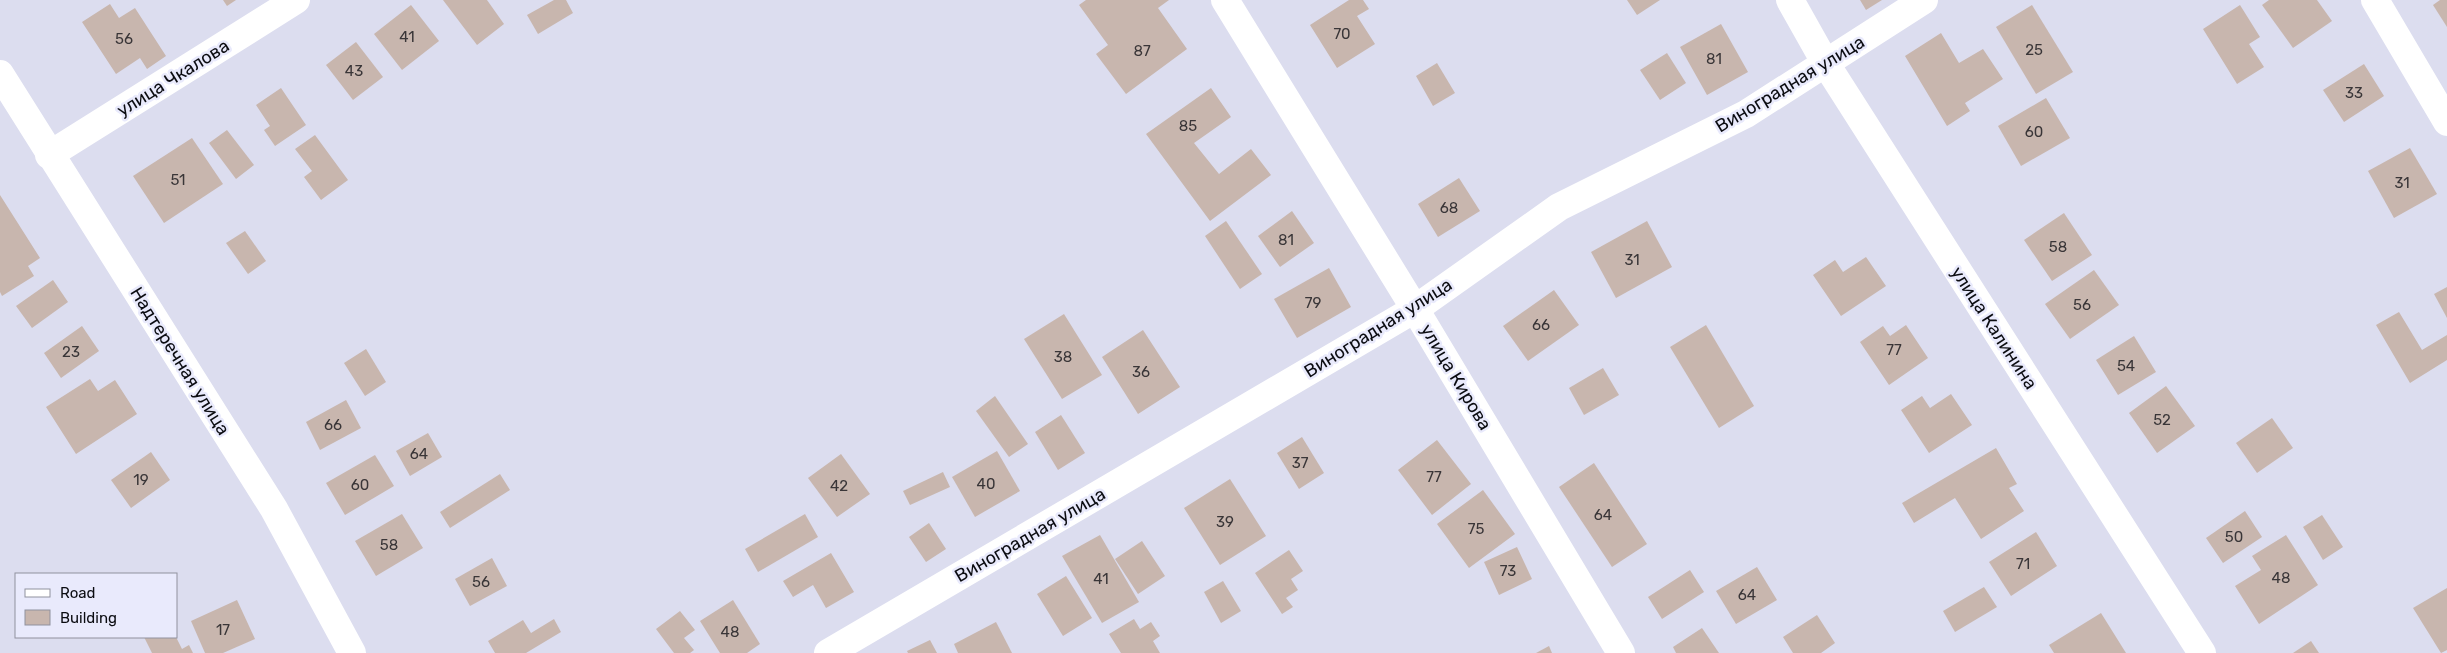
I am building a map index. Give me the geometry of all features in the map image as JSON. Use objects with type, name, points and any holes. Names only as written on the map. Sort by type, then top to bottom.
[{"type":"street","name":"улица Чкалова","points":[[49,155],[296,0]]},
{"type":"street","name":"улица Кирова","points":[[1224,0],[1415,309],[1622,653]]},
{"type":"street","name":"улица Калинина","points":[[1790,0],[1826,64],[2202,653]]},
{"type":"street","name":"Виноградная улица","points":[[828,653],[1415,309],[1559,207],[1746,114],[1924,0]]},
{"type":"street","points":[[2375,0],[2447,122]]},
{"type":"street","name":"Надтеречная улица","points":[[0,74],[49,155],[274,509],[352,653]]},
{"type":"building","points":[[223,0],[236,0],[227,6]]},
{"type":"building","points":[[443,0],[487,0],[504,24],[477,45]]},
{"type":"building","points":[[554,0],[566,0],[573,13],[538,34],[527,15]]},
{"type":"building","points":[[1086,0],[1169,0],[1158,8],[1187,49],[1126,94],[1096,54],[1108,45],[1079,5]]},
{"type":"building","points":[[1349,0],[1363,0],[1369,9],[1357,16],[1375,44],[1337,68],[1310,25]]},
{"type":"building","points":[[1627,0],[1660,0],[1637,15]]},
{"type":"building","points":[[1860,0],[1882,0],[1866,10]]},
{"type":"building","points":[[2269,0],[2317,0],[2332,21],[2293,48],[2262,5]]},
{"type":"building","points":[[2440,0],[2447,0],[2447,27],[2433,5]]},
{"type":"building","points":[[110,4],[119,18],[135,8],[166,56],[147,69],[140,58],[116,74],[82,22]]},
{"type":"building","points":[[411,5],[439,41],[402,70],[374,34]]},
{"type":"building","points":[[2032,5],[2073,72],[2036,94],[1996,27]]},
{"type":"building","points":[[2240,5],[2260,37],[2249,44],[2264,67],[2237,84],[2203,29]]},
{"type":"building","points":[[1721,24],[1748,72],[1707,95],[1680,47]]},
{"type":"building","points":[[1941,33],[1959,63],[1983,49],[2003,79],[1965,103],[1970,111],[1947,126],[1905,56]]},
{"type":"building","points":[[356,42],[383,77],[353,100],[326,65]]},
{"type":"building","points":[[1667,53],[1686,83],[1660,100],[1640,70]]},
{"type":"building","points":[[1437,63],[1455,93],[1433,106],[1416,76]]},
{"type":"building","points":[[2364,64],[2384,96],[2344,122],[2323,90]]},
{"type":"building","points":[[281,88],[306,125],[275,146],[264,130],[270,126],[256,105]]},
{"type":"building","points":[[1211,88],[1231,117],[1194,143],[1219,174],[1251,149],[1271,175],[1210,221],[1146,134]]},
{"type":"building","points":[[2046,98],[2070,138],[2021,166],[1998,126]]},
{"type":"building","points":[[227,130],[254,165],[236,179],[209,143]]},
{"type":"building","points":[[315,135],[348,180],[321,200],[304,177],[312,171],[295,149]]},
{"type":"building","points":[[192,138],[223,184],[164,223],[133,176]]},
{"type":"building","points":[[2410,148],[2437,194],[2394,218],[2368,171]]},
{"type":"building","points":[[1459,178],[1480,211],[1438,237],[1418,204]]},
{"type":"building","points":[[0,195],[40,258],[28,266],[34,276],[2,296],[0,292]]},
{"type":"building","points":[[1292,211],[1314,243],[1280,267],[1258,236]]},
{"type":"building","points":[[2064,213],[2092,255],[2052,281],[2024,240]]},
{"type":"building","points":[[1226,221],[1262,274],[1240,289],[1205,236]]},
{"type":"building","points":[[1647,221],[1672,267],[1616,298],[1591,252]]},
{"type":"building","points":[[245,231],[266,261],[248,274],[226,243]]},
{"type":"building","points":[[1866,257],[1886,286],[1841,316],[1813,275],[1835,260],[1843,272]]},
{"type":"building","points":[[1329,268],[1351,307],[1297,338],[1274,299]]},
{"type":"building","points":[[2094,270],[2119,305],[2070,339],[2045,304]]},
{"type":"building","points":[[53,280],[68,302],[32,328],[16,306]]},
{"type":"building","points":[[2447,287],[2447,318],[2434,294]]},
{"type":"building","points":[[1554,290],[1579,325],[1528,361],[1503,326]]},
{"type":"building","points":[[2399,312],[2422,350],[2447,335],[2447,360],[2410,383],[2376,325]]},
{"type":"building","points":[[1064,314],[1102,375],[1062,399],[1024,339]]},
{"type":"building","points":[[1706,325],[1754,406],[1719,428],[1670,347]]},
{"type":"building","points":[[1906,325],[1928,358],[1889,385],[1860,342],[1883,326],[1890,336]]},
{"type":"building","points":[[82,326],[99,351],[61,378],[44,353]]},
{"type":"building","points":[[1143,330],[1180,387],[1138,414],[1102,357]]},
{"type":"building","points":[[2134,336],[2156,372],[2118,395],[2096,360]]},
{"type":"building","points":[[366,349],[386,382],[365,396],[344,363]]},
{"type":"building","points":[[1603,368],[1619,395],[1584,415],[1569,388]]},
{"type":"building","points":[[90,379],[98,391],[115,380],[137,414],[76,454],[46,407]]},
{"type":"building","points":[[2166,386],[2195,426],[2157,453],[2129,413]]},
{"type":"building","points":[[1951,394],[1972,425],[1929,453],[1901,410],[1922,396],[1930,408]]},
{"type":"building","points":[[995,396],[1028,444],[1009,457],[976,411]]},
{"type":"building","points":[[346,400],[361,428],[320,450],[306,422]]},
{"type":"building","points":[[1061,415],[1085,453],[1058,470],[1035,432]]},
{"type":"building","points":[[2272,418],[2293,448],[2257,473],[2236,443]]},
{"type":"building","points":[[428,433],[442,457],[410,476],[396,451]]},
{"type":"building","points":[[1302,437],[1324,473],[1299,489],[1277,453]]},
{"type":"building","points":[[1437,440],[1471,484],[1432,515],[1398,470]]},
{"type":"building","points":[[1996,448],[2017,484],[2009,488],[2024,511],[1981,539],[1955,498],[1914,523],[1902,503]]},
{"type":"building","points":[[997,451],[1020,491],[975,517],[952,477]]},
{"type":"building","points":[[151,452],[170,480],[131,508],[111,480]]},
{"type":"building","points":[[841,454],[870,494],[837,517],[808,478]]},
{"type":"building","points":[[375,455],[394,486],[345,515],[326,483]]},
{"type":"building","points":[[1594,463],[1647,544],[1612,567],[1559,487]]},
{"type":"building","points":[[943,472],[950,487],[910,505],[903,491]]},
{"type":"building","points":[[500,474],[510,490],[450,528],[440,512]]},
{"type":"building","points":[[1230,479],[1266,536],[1220,565],[1184,508]]},
{"type":"building","points":[[1483,490],[1515,534],[1469,568],[1437,524]]},
{"type":"building","points":[[2245,511],[2262,537],[2223,563],[2206,538]]},
{"type":"building","points":[[402,514],[423,548],[376,576],[355,541]]},
{"type":"building","points":[[805,514],[818,537],[758,572],[745,549]]},
{"type":"building","points":[[2322,515],[2343,547],[2323,560],[2303,527]]},
{"type":"building","points":[[929,523],[946,549],[926,562],[909,537]]},
{"type":"building","points":[[2036,532],[2057,566],[2011,596],[1989,562]]},
{"type":"building","points":[[1100,535],[1139,602],[1102,623],[1062,556]]},
{"type":"building","points":[[2286,535],[2318,585],[2259,624],[2235,586],[2261,570],[2252,556]]},
{"type":"building","points":[[1142,541],[1165,576],[1138,594],[1115,559]]},
{"type":"building","points":[[1517,547],[1532,579],[1499,595],[1484,562]]},
{"type":"building","points":[[1289,550],[1303,571],[1291,579],[1298,590],[1286,598],[1293,607],[1282,614],[1255,573]]},
{"type":"building","points":[[831,553],[854,592],[826,608],[813,585],[793,597],[783,581]]},
{"type":"building","points":[[492,558],[507,586],[470,606],[455,579]]},
{"type":"building","points":[[1757,567],[1777,600],[1736,624],[1716,591]]},
{"type":"building","points":[[1690,570],[1704,592],[1662,619],[1648,597]]},
{"type":"building","points":[[1066,576],[1092,618],[1063,636],[1037,594]]},
{"type":"building","points":[[1223,581],[1241,611],[1221,623],[1204,592]]},
{"type":"building","points":[[1984,587],[1997,607],[1955,632],[1943,611]]},
{"type":"building","points":[[2447,588],[2447,650],[2441,653],[2413,608]]},
{"type":"building","points":[[237,600],[255,639],[223,653],[205,653],[191,621]]},
{"type":"building","points":[[733,600],[760,644],[747,653],[720,653],[700,621]]},
{"type":"building","points":[[680,611],[695,630],[684,638],[694,650],[690,653],[674,653],[656,629]]},
{"type":"building","points":[[2101,613],[2126,653],[2054,653],[2049,645]]},
{"type":"building","points":[[1817,615],[1835,643],[1821,653],[1793,653],[1783,637]]},
{"type":"building","points":[[554,619],[561,632],[526,653],[495,653],[488,641],[523,620],[531,633]]},
{"type":"building","points":[[1134,619],[1140,629],[1151,622],[1160,636],[1153,641],[1160,653],[1121,653],[1109,634]]},
{"type":"building","points":[[996,622],[1012,653],[958,653],[954,644]]},
{"type":"building","points":[[1702,628],[1719,653],[1676,653],[1673,647]]},
{"type":"building","points":[[144,638],[176,638],[182,649],[189,645],[193,653],[152,653]]},
{"type":"building","points":[[930,640],[937,653],[908,653],[907,651]]},
{"type":"building","points":[[2311,641],[2319,653],[2293,653]]},
{"type":"building","points":[[1549,646],[1552,653],[1536,653]]}]
